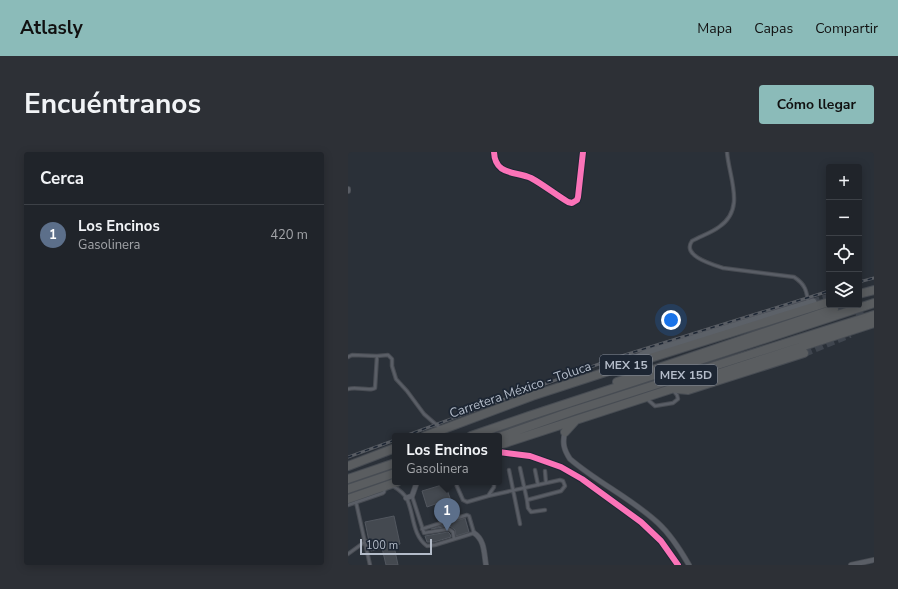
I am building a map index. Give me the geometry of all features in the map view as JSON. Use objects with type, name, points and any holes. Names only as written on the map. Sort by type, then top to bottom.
[{"type":"highway","points":[[862,293],[874,290]]},
{"type":"highway","name":"Carretera México - Toluca","points":[[434,433],[532,396],[615,368],[826,303]]},
{"type":"highway","name":"MEX 15D","points":[[480,433],[874,303]]},
{"type":"highway","points":[[529,416],[577,395],[834,309]]},
{"type":"highway","name":"MEX 15D","points":[[502,436],[573,411],[874,315]]},
{"type":"highway","points":[[502,444],[874,323]]},
{"type":"highway","points":[[672,389],[688,390],[804,353]]},
{"type":"highway","points":[[565,432],[576,420]]},
{"type":"highway","points":[[348,466],[392,449]]},
{"type":"highway","points":[[348,479],[392,464]]},
{"type":"highway","points":[[348,489],[392,474]]},
{"type":"highway","points":[[348,499],[391,484]]},
{"type":"main road","points":[[615,368],[646,353],[811,303]]},
{"type":"street","points":[[494,152],[496,161],[506,171],[529,177],[568,202],[572,203],[577,200],[578,197],[583,152]]},
{"type":"street","points":[[565,432],[563,440],[566,453],[570,459],[637,506],[659,524],[673,541],[689,565]]},
{"type":"street","points":[[502,452],[535,458],[561,467],[582,480],[641,522],[661,541],[678,565]]},
{"type":"street","points":[[406,498],[412,496],[416,485]]},
{"type":"street","points":[[474,534],[479,536],[482,542],[486,565]]},
{"type":"street","points":[[851,565],[874,560]]},
{"type":"lane","points":[[727,152],[734,193],[734,210],[726,221],[719,227],[692,241],[690,244],[690,251],[701,259],[723,268],[789,276],[794,278],[800,281],[806,288],[811,303]]},
{"type":"lane","points":[[348,357],[352,355],[390,356],[396,379],[424,414],[442,430]]},
{"type":"lane","points":[[348,389],[356,388],[371,390],[375,388],[377,356]]},
{"type":"lane","points":[[646,398],[655,406],[673,403],[678,399],[677,395],[672,389]]},
{"type":"lane","points":[[520,468],[528,508],[531,512],[545,510]]},
{"type":"lane","points":[[509,470],[520,524]]},
{"type":"lane","points":[[535,470],[538,485]]},
{"type":"lane","points":[[545,471],[546,483]]},
{"type":"lane","points":[[456,485],[463,500],[466,502],[560,480],[564,482],[565,486],[561,491],[527,500]]},
{"type":"lane","points":[[348,505],[383,493],[391,484]]},
{"type":"lane","points":[[392,485],[400,490],[406,498],[417,533],[424,544],[430,546],[474,534],[469,516],[467,515],[422,529]]},
{"type":"lane","points":[[488,496],[494,485]]},
{"type":"lane","points":[[412,496],[424,533],[446,528],[451,529],[454,539]]},
{"type":"lane","points":[[356,502],[366,541],[370,565]]},
{"type":"lane","points":[[436,524],[437,530]]},
{"type":"lane","points":[[348,554],[366,541]]},
{"type":"building","points":[[445,485],[455,510],[443,513],[441,502],[427,507],[422,491]]},
{"type":"building","points":[[394,516],[400,544],[394,546],[398,565],[386,565],[382,548],[371,551],[365,522]]},
{"type":"building","points":[[465,518],[469,532],[456,536],[455,530],[450,526],[431,529]]},
{"type":"building","points":[[448,532],[451,537],[434,542],[427,542],[425,536]]},
{"type":"tunnel","points":[[813,302],[826,298]]},
{"type":"tunnel","points":[[834,309],[848,306],[858,308],[861,318],[860,326]]},
{"type":"tunnel","points":[[804,353],[850,334]]},
{"type":"railway","points":[[862,281],[874,278]]},
{"type":"railway","points":[[413,433],[615,358],[826,292]]},
{"type":"railway","points":[[348,457],[392,441]]},
{"type":"cycle path","points":[[494,152],[495,160],[502,169],[531,178],[568,202],[572,203],[577,200],[578,197],[583,152]]},
{"type":"cycle path","points":[[502,452],[530,456],[561,467],[582,479],[641,522],[661,541],[678,565]]},
{"type":"place","name":"Los Encinos","points":[[447,531]]}]
